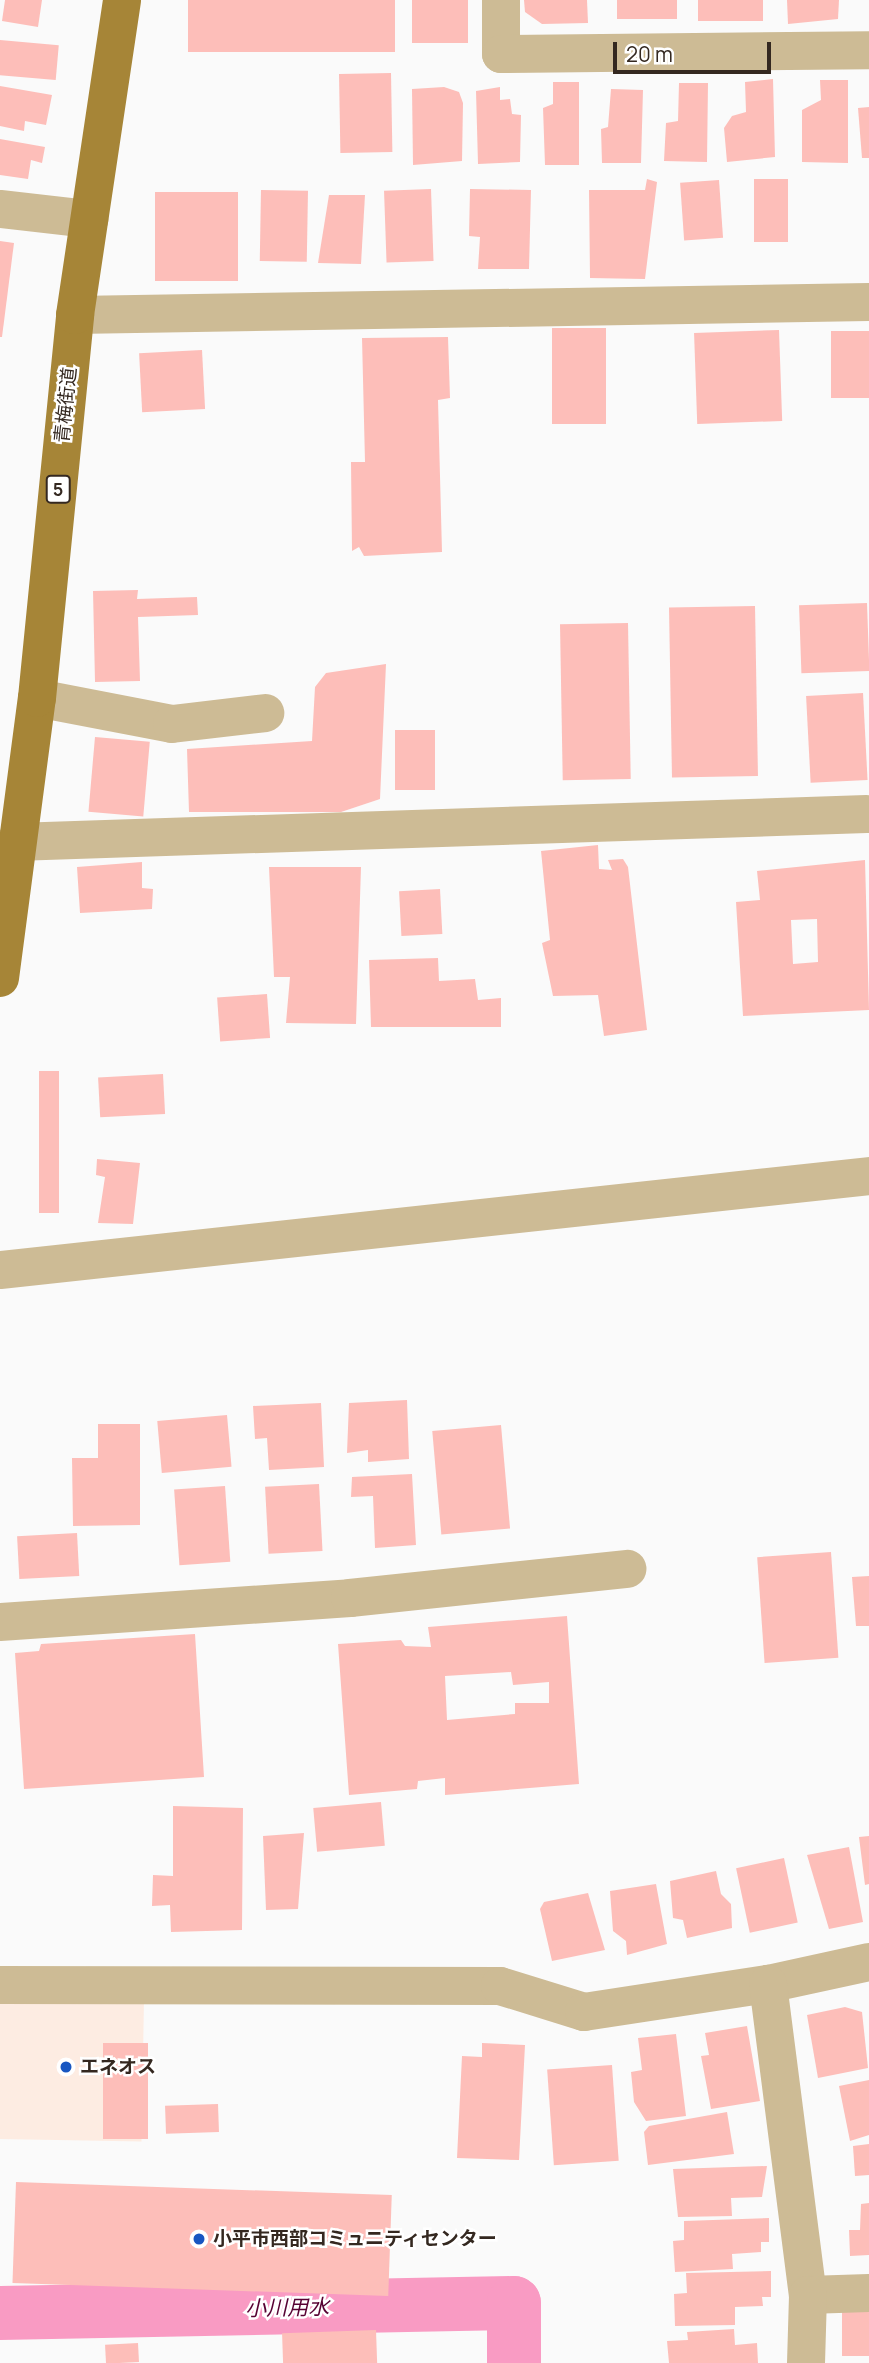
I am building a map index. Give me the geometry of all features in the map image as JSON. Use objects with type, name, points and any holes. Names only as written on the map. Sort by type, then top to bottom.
[{"type":"main road","name":"青梅街道","points":[[0,978],[12,821],[37,698],[75,315],[122,0]]},
{"type":"street","points":[[501,0],[501,54],[869,50]]},
{"type":"street","points":[[0,209],[89,219]]},
{"type":"street","points":[[75,315],[869,302]]},
{"type":"street","points":[[37,698],[172,724],[265,713]]},
{"type":"street","points":[[12,821],[867,814]]},
{"type":"street","points":[[0,1270],[869,1176]]},
{"type":"street","points":[[0,1622],[350,1598],[627,1569]]},
{"type":"street","points":[[0,1986],[500,1986],[584,2012],[768,1984],[869,1962]]},
{"type":"street","points":[[768,1984],[808,2295],[806,2363]]},
{"type":"street","points":[[808,2295],[869,2293]]},
{"type":"shaded area","points":[[0,1998],[144,2001],[142,2141],[0,2139]]},
{"type":"building","points":[[5,0],[42,0],[38,27],[2,21]]},
{"type":"building","points":[[188,0],[395,0],[395,52],[188,52]]},
{"type":"building","points":[[412,0],[468,0],[468,43],[412,43]]},
{"type":"building","points":[[524,0],[587,0],[588,23],[542,24],[525,12]]},
{"type":"building","points":[[617,0],[677,0],[677,19],[617,19]]},
{"type":"building","points":[[698,0],[763,0],[763,21],[698,21]]},
{"type":"building","points":[[787,0],[839,0],[838,19],[788,24]]},
{"type":"building","points":[[0,40],[59,45],[56,80],[0,75]]},
{"type":"building","points":[[391,73],[392,152],[340,153],[339,74]]},
{"type":"building","points":[[773,79],[775,157],[727,162],[724,128],[732,116],[746,112],[745,82]]},
{"type":"building","points":[[820,80],[848,80],[848,163],[802,162],[802,110],[821,100]]},
{"type":"building","points":[[553,82],[579,82],[579,165],[545,165],[543,108],[553,104]]},
{"type":"building","points":[[679,83],[708,83],[707,162],[664,161],[666,123],[678,121]]},
{"type":"building","points":[[0,86],[52,95],[46,125],[25,121],[24,131],[0,126]]},
{"type":"building","points":[[444,87],[459,92],[463,103],[462,161],[413,165],[412,89]]},
{"type":"building","points":[[500,87],[500,100],[510,99],[512,114],[521,115],[520,162],[478,164],[476,91]]},
{"type":"building","points":[[611,89],[643,90],[641,163],[602,163],[601,129],[608,127]]},
{"type":"building","points":[[869,107],[869,158],[862,158],[858,108]]},
{"type":"building","points":[[0,139],[45,147],[42,163],[31,160],[28,179],[0,175]]},
{"type":"building","points":[[647,179],[657,182],[645,279],[590,278],[589,190],[645,190]]},
{"type":"building","points":[[754,179],[788,179],[788,242],[754,242]]},
{"type":"building","points":[[719,180],[723,238],[684,241],[680,183]]},
{"type":"building","points":[[431,189],[434,261],[387,263],[384,191]]},
{"type":"building","points":[[470,189],[531,190],[529,269],[478,269],[480,237],[469,236]]},
{"type":"building","points":[[261,190],[308,191],[307,262],[260,261]]},
{"type":"building","points":[[155,192],[238,192],[238,281],[155,281]]},
{"type":"building","points":[[329,195],[365,195],[361,264],[318,263]]},
{"type":"building","points":[[0,241],[14,243],[2,337],[0,337]]},
{"type":"building","points":[[552,328],[606,328],[606,424],[552,424]]},
{"type":"building","points":[[779,330],[782,421],[697,424],[694,333]]},
{"type":"building","points":[[831,331],[869,331],[869,398],[831,398]]},
{"type":"building","points":[[448,337],[450,398],[438,400],[442,552],[364,556],[359,547],[352,551],[351,462],[365,462],[362,338]]},
{"type":"building","points":[[202,350],[205,409],[142,412],[139,353]]},
{"type":"building","points":[[138,590],[137,599],[197,597],[198,615],[138,617],[140,681],[95,682],[93,591]]},
{"type":"building","points":[[867,603],[869,671],[801,673],[799,605]]},
{"type":"building","points":[[755,606],[758,776],[672,777],[669,608]]},
{"type":"building","points":[[628,623],[631,779],[563,780],[560,624]]},
{"type":"building","points":[[386,664],[380,799],[341,812],[189,812],[187,749],[312,741],[315,687],[326,673]]},
{"type":"building","points":[[863,693],[868,780],[811,783],[806,696]]},
{"type":"building","points":[[395,730],[435,730],[435,790],[395,790]]},
{"type":"building","points":[[95,737],[150,742],[143,817],[88,812]]},
{"type":"building","points":[[598,845],[599,869],[612,870],[608,860],[623,859],[628,867],[647,1030],[604,1036],[598,995],[553,996],[542,943],[550,940],[541,851]]},
{"type":"building","points":[[865,860],[869,1010],[743,1016],[736,902],[760,900],[757,871]],"holes":[[[817,919],[818,962],[793,964],[791,920]]]},
{"type":"building","points":[[142,862],[142,888],[153,889],[152,909],[80,913],[77,867]]},
{"type":"building","points":[[269,867],[361,867],[356,1024],[286,1023],[290,977],[274,977]]},
{"type":"building","points":[[440,889],[442,934],[401,936],[399,891]]},
{"type":"building","points":[[438,958],[439,981],[475,979],[478,1000],[501,998],[501,1027],[371,1027],[369,960]]},
{"type":"building","points":[[267,994],[270,1038],[220,1041],[217,997]]},
{"type":"building","points":[[39,1071],[59,1071],[59,1213],[39,1213]]},
{"type":"building","points":[[163,1074],[165,1114],[100,1117],[98,1077]]},
{"type":"building","points":[[97,1159],[140,1163],[133,1224],[98,1223],[105,1177],[96,1175]]},
{"type":"building","points":[[407,1400],[409,1459],[368,1462],[368,1450],[347,1453],[349,1403]]},
{"type":"building","points":[[321,1403],[324,1467],[269,1470],[267,1438],[255,1439],[253,1406]]},
{"type":"building","points":[[227,1415],[232,1467],[162,1473],[157,1421]]},
{"type":"building","points":[[98,1424],[140,1424],[140,1525],[73,1526],[72,1458],[98,1458]]},
{"type":"building","points":[[501,1425],[510,1529],[441,1535],[432,1431]]},
{"type":"building","points":[[412,1474],[416,1545],[375,1548],[373,1496],[351,1497],[352,1477]]},
{"type":"building","points":[[319,1484],[323,1551],[269,1554],[265,1487]]},
{"type":"building","points":[[225,1486],[230,1562],[179,1565],[174,1490]]},
{"type":"building","points":[[77,1533],[79,1576],[19,1579],[17,1536]]},
{"type":"building","points":[[831,1552],[838,1658],[765,1663],[757,1557]]},
{"type":"building","points":[[869,1576],[869,1626],[856,1626],[852,1577]]},
{"type":"building","points":[[567,1616],[579,1784],[445,1795],[445,1778],[418,1781],[417,1789],[349,1795],[338,1644],[401,1640],[405,1646],[431,1647],[428,1627]],"holes":[[[511,1672],[513,1685],[549,1682],[549,1703],[515,1703],[515,1714],[447,1720],[445,1676]]]},
{"type":"building","points":[[195,1634],[204,1777],[24,1789],[15,1653],[39,1651],[41,1644]]},
{"type":"building","points":[[381,1802],[385,1846],[317,1852],[313,1808]]},
{"type":"building","points":[[173,1806],[243,1808],[242,1930],[171,1932],[170,1905],[152,1906],[153,1875],[173,1876]]},
{"type":"building","points":[[304,1833],[298,1909],[266,1910],[263,1836]]},
{"type":"building","points":[[869,1836],[869,1884],[865,1885],[859,1837]]},
{"type":"building","points":[[849,1847],[863,1922],[829,1929],[807,1855]]},
{"type":"building","points":[[784,1858],[798,1923],[750,1933],[736,1868]]},
{"type":"building","points":[[716,1871],[721,1894],[731,1904],[732,1928],[687,1938],[683,1920],[673,1918],[670,1881]]},
{"type":"building","points":[[656,1884],[667,1944],[627,1955],[626,1941],[613,1931],[610,1891]]},
{"type":"building","points":[[588,1893],[605,1950],[552,1961],[540,1909],[544,1902]]},
{"type":"building","points":[[845,2007],[862,2012],[868,2068],[818,2078],[807,2015]]},
{"type":"building","points":[[747,2026],[760,2101],[711,2109],[701,2056],[709,2055],[705,2033]]},
{"type":"building","points":[[676,2034],[686,2116],[646,2121],[634,2102],[631,2072],[642,2070],[638,2038]]},
{"type":"building","points":[[103,2043],[148,2043],[148,2139],[103,2139]]},
{"type":"building","points":[[482,2043],[525,2045],[519,2160],[457,2158],[462,2056],[482,2057]]},
{"type":"building","points":[[612,2065],[619,2161],[554,2165],[547,2070]]},
{"type":"building","points":[[869,2080],[869,2135],[850,2141],[839,2086]]},
{"type":"building","points":[[218,2104],[219,2132],[166,2134],[165,2106]]},
{"type":"building","points":[[727,2112],[734,2154],[648,2165],[644,2132],[649,2126]]},
{"type":"building","points":[[869,2144],[869,2175],[855,2176],[853,2146]]},
{"type":"building","points":[[767,2166],[762,2197],[731,2198],[732,2216],[678,2217],[673,2169]]},
{"type":"building","name":"小平市西部コミュニティセンター","points":[[16,2182],[392,2195],[388,2296],[12,2283]]},
{"type":"building","points":[[869,2203],[869,2255],[850,2256],[849,2230],[860,2230],[861,2204]]},
{"type":"building","points":[[769,2218],[769,2242],[761,2242],[761,2252],[732,2254],[733,2269],[675,2272],[673,2241],[684,2240],[684,2221]]},
{"type":"building","points":[[771,2271],[771,2297],[762,2297],[763,2306],[735,2307],[735,2325],[675,2326],[674,2294],[687,2293],[686,2273]]},
{"type":"building","points":[[842,2312],[869,2312],[869,2356],[842,2356]]},
{"type":"building","points":[[734,2329],[735,2345],[757,2343],[758,2363],[669,2363],[667,2341],[688,2340],[687,2332]]},
{"type":"building","points":[[376,2330],[377,2363],[283,2363],[282,2333]]},
{"type":"building","points":[[138,2343],[139,2362],[106,2363],[105,2345]]},
{"type":"waterway","name":"小川用水","points":[[0,2313],[514,2303],[514,2363]]},
{"type":"place","name":"エネオス","points":[[66,2067]]},
{"type":"place","name":"小平市西部コミュニティセンター","points":[[199,2239]]}]
